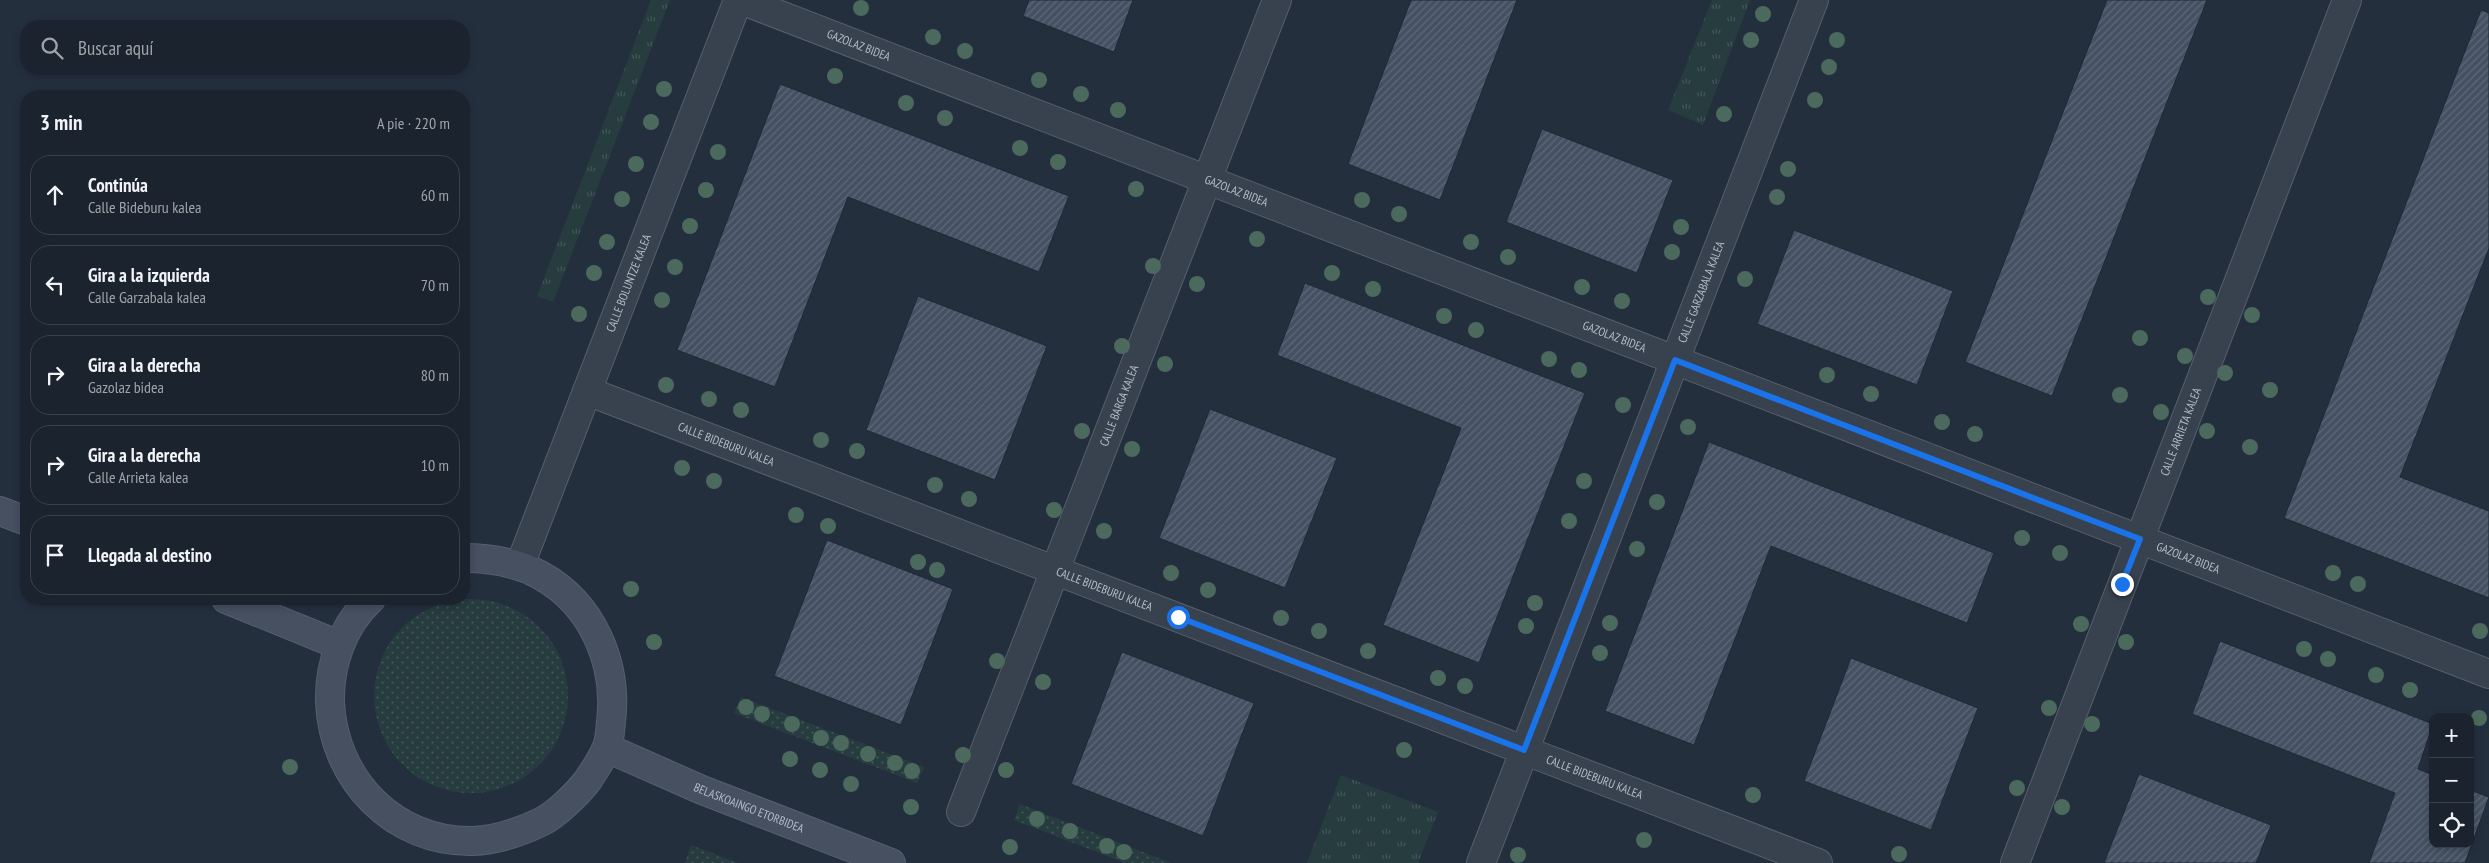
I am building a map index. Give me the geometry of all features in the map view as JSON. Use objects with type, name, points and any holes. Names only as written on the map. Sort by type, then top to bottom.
[{"type":"street","name":"GAZOLAZ BIDEA","points":[[739,0],[2489,674]]},
{"type":"street","name":"CALLE BOLUNTZE KALEA","points":[[520,565],[739,0]]},
{"type":"street","name":"CALLE BARGA KALEA","points":[[962,812],[1277,0]]},
{"type":"street","name":"CALLE GARZABALA KALEA","points":[[1481,863],[1814,0]]},
{"type":"street","name":"CALLE ARRIETA KALEA","points":[[2015,863],[2347,0]]},
{"type":"street","name":"CALLE BIDEBURU KALEA","points":[[587,391],[1818,863]]},
{"type":"street","points":[[0,511],[20,519]]},
{"type":"street","points":[[365,605],[339,645],[330,681],[331,723],[338,749],[350,774],[372,801],[397,820],[435,836],[473,841],[511,835],[544,821],[580,791],[607,748],[613,704],[612,680],[608,660],[590,621],[573,600],[558,586],[520,565],[488,558],[470,558]]},
{"type":"street","points":[[241,605],[339,645]]},
{"type":"street","name":"BELASKOAINGO ETORBIDEA","points":[[607,748],[702,790],[891,863]]},
{"type":"green space","points":[[651,0],[670,0],[553,302],[537,296]]},
{"type":"green space","points":[[1712,0],[1750,0],[1703,125],[1668,110]]},
{"type":"green space","points":[[471,599],[490,601],[508,606],[525,615],[540,627],[552,642],[561,659],[567,686],[566,715],[561,733],[552,750],[540,765],[525,777],[508,786],[490,791],[471,793],[452,791],[434,786],[417,777],[402,765],[390,750],[381,733],[376,715],[374,696],[376,677],[381,659],[390,642],[402,627],[417,615],[434,606],[470,605]]},
{"type":"green space","points":[[741,697],[924,767],[917,783],[734,713]]},
{"type":"green space","points":[[1341,775],[1438,812],[1418,863],[1307,863]]},
{"type":"green space","points":[[1020,804],[1171,863],[1125,863],[1014,820]]},
{"type":"green space","points":[[691,845],[738,863],[685,863]]},
{"type":"building","points":[[1029,0],[1133,0],[1114,52],[1023,16]]},
{"type":"building","points":[[1411,0],[1517,0],[1440,200],[1348,164]]},
{"type":"building","points":[[2107,0],[2207,0],[2052,396],[1965,362]]},
{"type":"building","points":[[2481,10],[2489,13],[2489,248],[2400,477],[2489,511],[2489,598],[2284,518]]},
{"type":"building","points":[[780,84],[1069,196],[1039,272],[848,197],[775,387],[677,350]]},
{"type":"building","points":[[1542,129],[1673,180],[1637,273],[1506,222]]},
{"type":"building","points":[[1794,230],[1953,291],[1917,385],[1757,324]]},
{"type":"building","points":[[1305,283],[1585,393],[1479,663],[1383,625],[1461,428],[1277,355]]},
{"type":"building","points":[[918,296],[1047,346],[995,480],[866,430]]},
{"type":"building","points":[[1210,409],[1337,458],[1285,588],[1159,538]]},
{"type":"building","points":[[1709,442],[1994,553],[1967,623],[1771,546],[1694,745],[1605,711]]},
{"type":"building","points":[[827,540],[953,589],[901,725],[774,676]]},
{"type":"building","points":[[2220,641],[2429,722],[2429,736],[2418,769],[2429,773],[2429,848],[2470,848],[2465,863],[2369,863],[2395,793],[2192,714]]},
{"type":"building","points":[[1122,652],[1254,703],[1203,836],[1071,784]]},
{"type":"building","points":[[1851,658],[1978,708],[1931,830],[1804,781]]},
{"type":"building","points":[[2139,774],[2271,825],[2256,863],[2104,863]]},
{"type":"building","points":[[2474,791],[2489,797],[2474,838]]},
{"type":"route","points":[[1178,617],[1524,750],[1675,360],[2140,539],[2122,584]]}]
